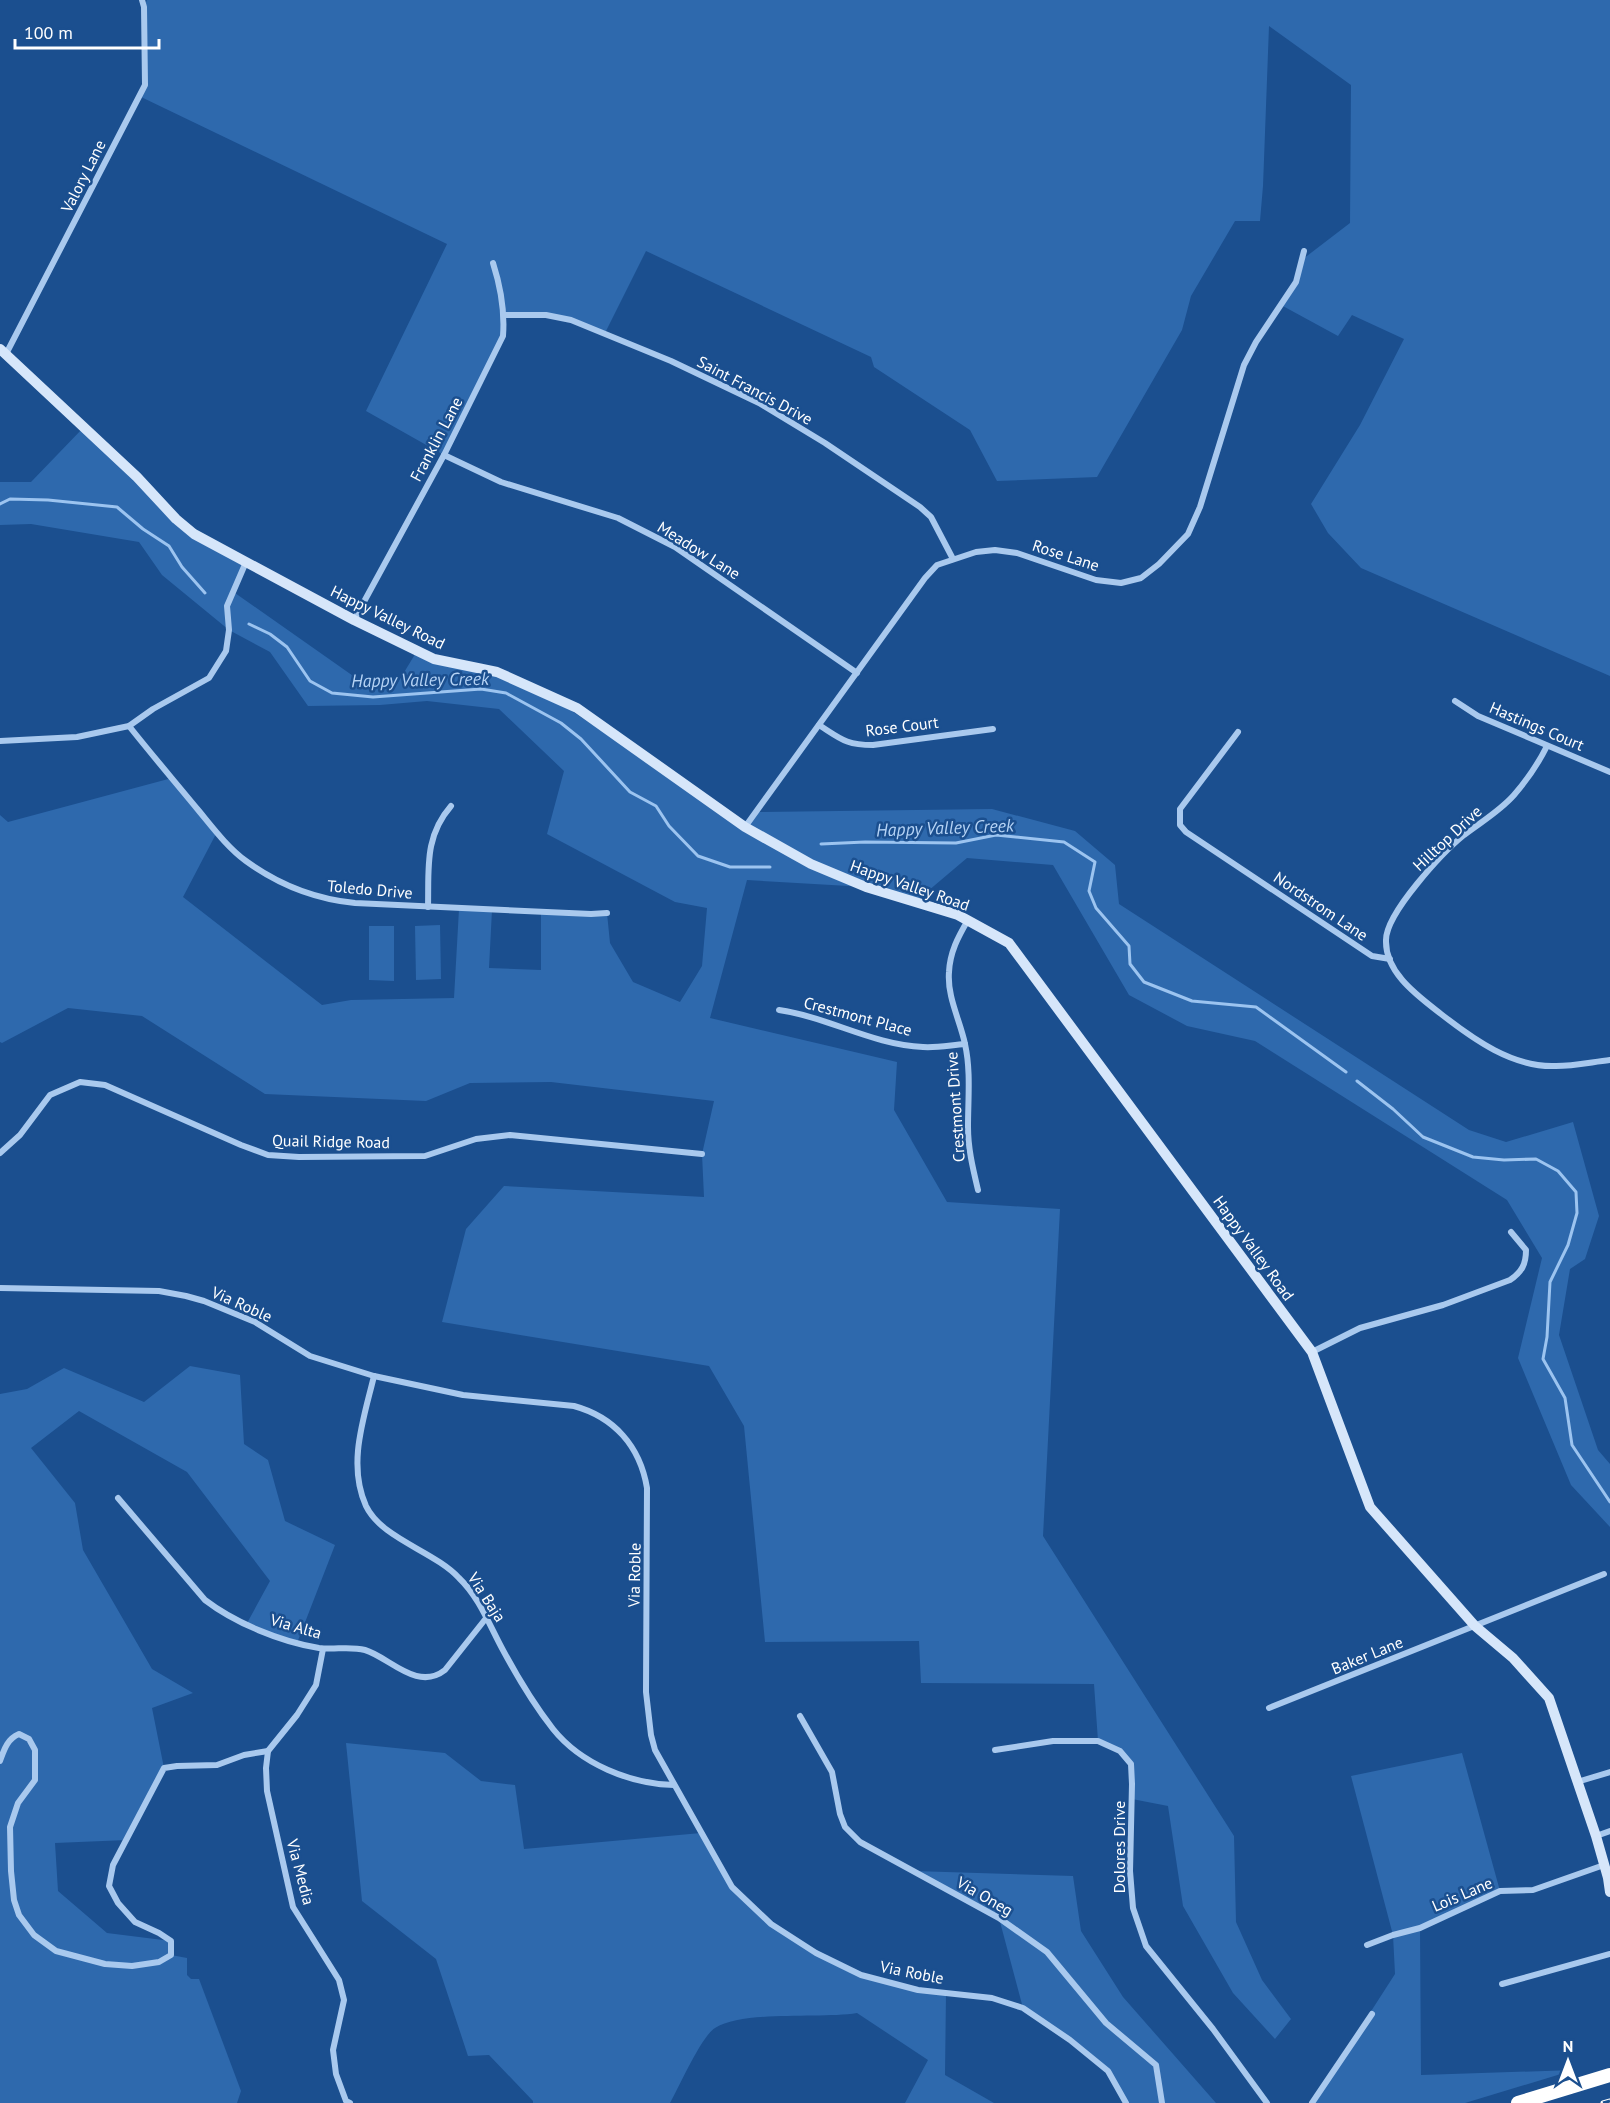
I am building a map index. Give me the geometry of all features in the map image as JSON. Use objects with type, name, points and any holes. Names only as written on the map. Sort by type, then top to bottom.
[{"type":"highway","points":[[1518,2103],[1610,2074]]},
{"type":"street","name":"Valory Lane","points":[[3,352],[145,85],[142,0]]},
{"type":"street","name":"Rose Lane","points":[[745,827],[925,578],[937,565],[976,552],[995,550],[1017,553],[1096,580],[1121,583],[1141,578],[1159,564],[1188,534],[1200,507],[1244,365],[1256,342],[1296,282],[1304,251]]},
{"type":"street","name":"Franklin Lane","points":[[354,620],[444,455],[503,336],[505,315],[500,284],[493,263]]},
{"type":"street","name":"Saint Francis Drive","points":[[505,315],[546,315],[592,327],[759,403],[825,443],[920,507],[931,517],[952,559]]},
{"type":"street","name":"Happy Valley Road","points":[[3,352],[137,477],[176,519],[194,534],[354,620],[434,659],[497,672],[577,708],[745,827],[811,864],[866,887],[958,915],[1009,943],[1311,1352],[1370,1507],[1476,1626],[1514,1658],[1549,1698],[1596,1836],[1610,1892]]},
{"type":"street","name":"Meadow Lane","points":[[444,455],[501,482],[618,518],[675,547],[857,673]]},
{"type":"street","points":[[0,741],[77,737],[129,726],[153,709],[209,678],[226,651],[229,630],[227,606],[246,562]]},
{"type":"street","name":"Hastings Court","points":[[1455,701],[1478,716],[1610,772]]},
{"type":"street","name":"Rose Court","points":[[819,725],[846,743],[856,745],[873,745],[993,729]]},
{"type":"street","name":"Toledo Drive","points":[[129,726],[217,832],[244,860],[275,880],[307,894],[329,900],[428,908],[591,915],[607,913]]},
{"type":"street","name":"Nordstrom Lane","points":[[1238,732],[1180,809],[1180,825],[1186,832],[1372,956],[1390,959]]},
{"type":"street","name":"Hilltop Drive","points":[[1390,959],[1386,939],[1391,922],[1402,903],[1417,884],[1463,837],[1512,797],[1538,765],[1547,746]]},
{"type":"street","points":[[428,908],[429,850],[441,817],[451,806]]},
{"type":"street","name":"Crestmont Drive","points":[[968,920],[954,945],[949,972],[950,993],[965,1044],[970,1160],[978,1190]]},
{"type":"street","points":[[1390,959],[1413,992],[1469,1035],[1502,1053],[1530,1064],[1555,1066],[1610,1059]]},
{"type":"street","name":"Crestmont Place","points":[[779,1010],[802,1014],[880,1040],[912,1046],[965,1044]]},
{"type":"street","name":"Quail Ridge Road","points":[[0,1153],[20,1136],[50,1095],[80,1082],[105,1084],[268,1155],[299,1157],[425,1156],[476,1139],[510,1135],[702,1154]]},
{"type":"street","points":[[1311,1352],[1360,1328],[1443,1305],[1510,1281],[1526,1264],[1526,1250],[1511,1232]]},
{"type":"street","name":"Via Roble","points":[[0,1288],[149,1291],[186,1296],[255,1322],[310,1356],[374,1376],[463,1395],[574,1406],[609,1421],[627,1438],[640,1461],[647,1488],[647,1709],[655,1750],[732,1887],[771,1924],[816,1953],[861,1975],[918,1990],[992,1998],[1023,2007],[1070,2040],[1108,2071],[1126,2103]]},
{"type":"street","name":"Via Baja","points":[[374,1376],[357,1448],[357,1474],[367,1506],[389,1531],[437,1559],[460,1578],[487,1617],[504,1652],[554,1730],[579,1753],[609,1771],[654,1785],[674,1785]]},
{"type":"street","name":"Via Alta","points":[[118,1498],[209,1603],[246,1625],[297,1643],[323,1648],[367,1650],[401,1671],[417,1676],[440,1674],[459,1654],[487,1617]]},
{"type":"street","name":"Baker Lane","points":[[1269,1708],[1604,1574]]},
{"type":"street","points":[[0,1761],[12,1737],[19,1734],[29,1739],[35,1750],[35,1780],[18,1803],[10,1827],[14,1900],[19,1915],[34,1935],[56,1951],[105,1964],[132,1966],[159,1962],[171,1955],[171,1941],[135,1922],[118,1903],[110,1886],[113,1865],[164,1768],[217,1765],[244,1755],[268,1751],[297,1715],[316,1685],[323,1648]]},
{"type":"street","name":"Via Oneg","points":[[800,1716],[832,1772],[840,1814],[845,1827],[860,1842],[999,1918],[1047,1952],[1106,2023],[1155,2065],[1162,2103]]},
{"type":"street","name":"Dolores Drive","points":[[995,1750],[1053,1741],[1098,1741],[1120,1751],[1131,1764],[1132,1899],[1146,1946],[1213,2029],[1267,2103]]},
{"type":"street","name":"Via Media","points":[[268,1751],[267,1791],[293,1907],[339,1980],[344,2000],[333,2049],[336,2074],[346,2101],[350,2103]]},
{"type":"street","points":[[1577,1782],[1610,1772]]},
{"type":"street","points":[[1596,1836],[1610,1831]]},
{"type":"street","name":"Lois Lane","points":[[1367,1945],[1420,1928],[1500,1891],[1533,1890],[1604,1865]]},
{"type":"street","points":[[1502,1984],[1610,1954]]},
{"type":"street","points":[[1312,2103],[1372,2014]]},
{"type":"shaded area","points":[[147,0],[1610,0],[1610,676],[1361,568],[1328,533],[1311,504],[1360,425],[1404,339],[1352,315],[1338,336],[1281,305],[1296,282],[1303,259],[1350,223],[1351,85],[1269,26],[1260,221],[1235,221],[1191,296],[1182,330],[1097,477],[997,481],[970,430],[874,367],[871,357],[646,251],[605,333],[546,315],[505,315],[503,336],[444,455],[366,411],[447,244],[139,96],[145,85],[144,7]]},
{"type":"shaded area","points":[[84,427],[176,519],[246,562],[235,593],[366,685],[397,684],[417,651],[497,672],[545,693],[745,827],[756,812],[992,809],[1075,831],[1115,865],[1119,904],[1469,1130],[1506,1142],[1573,1122],[1599,1216],[1585,1259],[1570,1269],[1559,1335],[1598,1450],[1610,1464],[1610,1527],[1571,1485],[1518,1358],[1542,1258],[1507,1200],[1255,1041],[1187,1026],[1129,995],[1053,865],[967,858],[915,902],[866,887],[747,880],[710,1018],[897,1062],[894,1110],[947,1202],[1060,1209],[1043,1536],[1234,1836],[1236,1922],[1262,1980],[1291,2019],[1275,2039],[1233,1993],[1183,1906],[1168,1806],[1132,1799],[1131,1768],[1128,1762],[1119,1752],[1098,1741],[1094,1684],[921,1683],[919,1641],[765,1642],[744,1426],[709,1366],[442,1322],[466,1229],[504,1186],[704,1197],[702,1154],[714,1101],[551,1082],[470,1083],[426,1101],[265,1094],[142,1016],[68,1008],[0,1042],[0,815],[8,822],[172,778],[217,832],[183,897],[322,1005],[351,1000],[454,998],[459,909],[492,910],[489,968],[541,970],[541,912],[607,913],[610,943],[633,982],[680,1002],[702,966],[707,908],[675,902],[547,834],[564,771],[499,709],[427,701],[380,705],[308,706],[270,652],[229,630],[162,575],[139,542],[31,524],[0,525],[0,482],[31,482]]},
{"type":"shaded area","points":[[440,925],[441,979],[416,980],[415,926]]},
{"type":"shaded area","points":[[369,926],[394,926],[394,981],[369,980]]},
{"type":"shaded area","points":[[190,1366],[240,1375],[244,1444],[268,1460],[285,1521],[335,1545],[297,1643],[246,1625],[270,1581],[187,1472],[79,1411],[31,1448],[75,1503],[83,1550],[152,1669],[193,1693],[152,1708],[164,1768],[127,1840],[55,1843],[58,1891],[107,1933],[171,1941],[171,1955],[187,1958],[187,1975],[191,1979],[199,1979],[241,2091],[237,2103],[0,2103],[0,1394],[27,1389],[64,1368],[144,1402]]},
{"type":"shaded area","points":[[346,1743],[445,1753],[481,1781],[515,1785],[524,1849],[701,1833],[732,1887],[772,1924],[816,1953],[861,1975],[946,1993],[945,2075],[994,2103],[905,2103],[928,2060],[857,2013],[744,2019],[728,2022],[715,2028],[697,2051],[670,2103],[533,2103],[489,2055],[468,2056],[436,1959],[362,1901]]},
{"type":"shaded area","points":[[1462,1753],[1500,1891],[1420,1928],[1421,2075],[1574,2070],[1465,2103],[1312,2103],[1395,1974],[1393,1935],[1351,1776]]},
{"type":"shaded area","points":[[914,1871],[1073,1876],[1081,1931],[1123,1997],[1216,2103],[1126,2103],[1108,2071],[1023,2008],[999,1918]]},
{"type":"waterway","name":"Happy Valley Creek","points":[[0,504],[10,499],[48,500],[117,507],[143,529],[169,546],[182,567],[205,593]]},
{"type":"waterway","name":"Happy Valley Creek","points":[[249,624],[270,634],[287,647],[310,681],[332,693],[373,697],[481,689],[506,693],[561,723],[581,739],[630,792],[656,806],[669,826],[698,856],[730,867],[770,867]]},
{"type":"waterway","name":"Happy Valley Creek","points":[[821,844],[956,843],[996,835],[1064,842],[1095,862],[1089,891],[1096,908],[1129,946],[1130,964],[1144,982],[1192,1001],[1256,1007],[1346,1072]]},
{"type":"waterway","name":"Happy Valley Creek","points":[[1357,1081],[1393,1109],[1423,1137],[1473,1157],[1504,1160],[1536,1159],[1558,1171],[1576,1192],[1577,1213],[1568,1245],[1550,1282],[1547,1337],[1543,1359],[1565,1398],[1572,1445],[1610,1502]]},
{"type":"railway","points":[[1603,2103],[1610,2101]]}]
